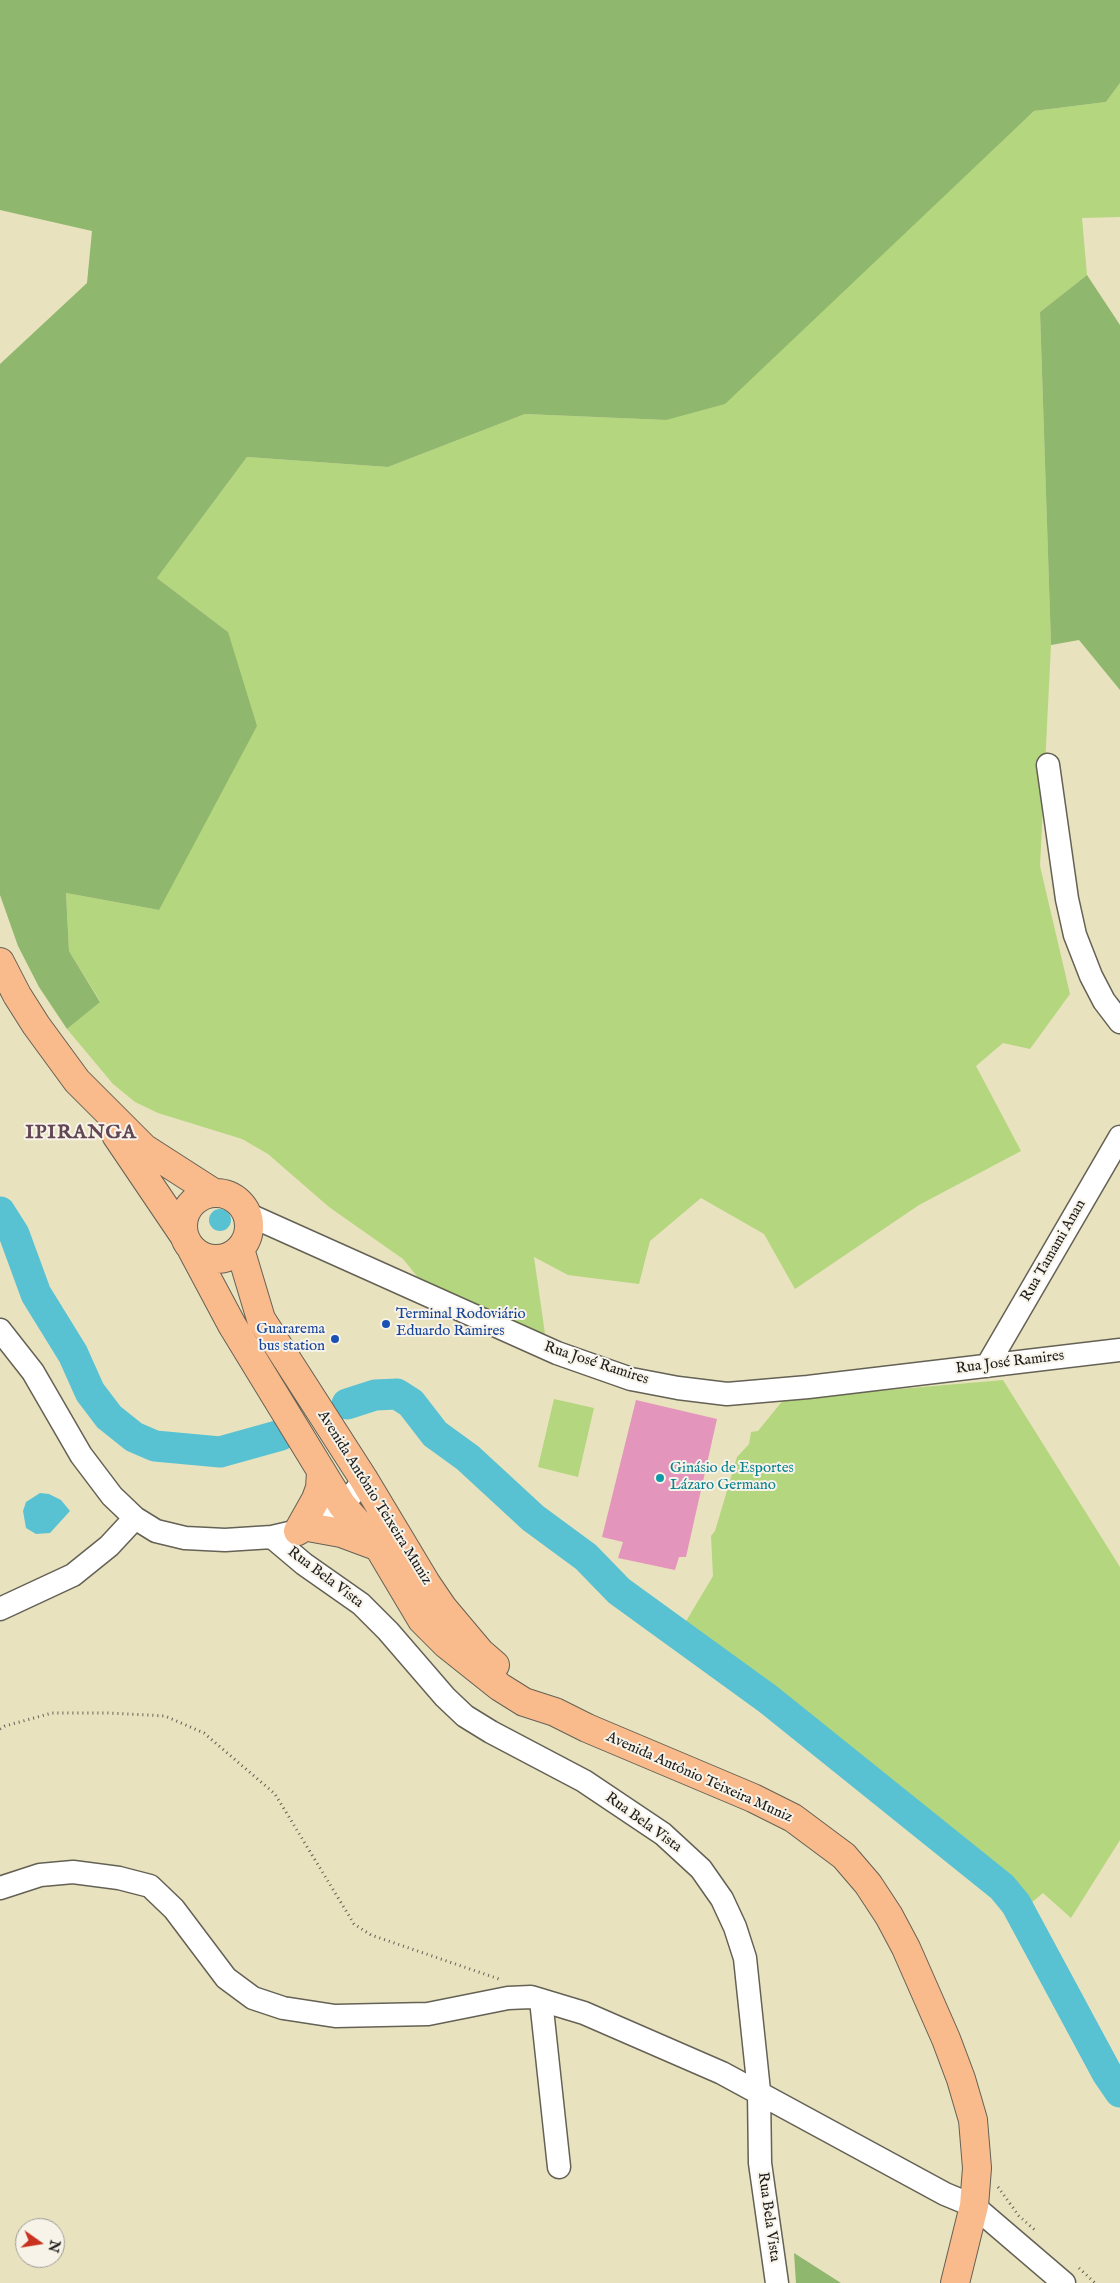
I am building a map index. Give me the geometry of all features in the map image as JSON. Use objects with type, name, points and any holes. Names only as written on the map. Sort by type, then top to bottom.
[{"type":"main road","name":"Avenida Antônio Teixeira Muniz","points":[[0,962],[36,1026],[86,1090],[188,1244],[232,1325],[311,1452],[321,1472],[342,1505],[378,1546],[422,1620],[446,1644],[500,1687],[524,1702],[555,1712],[587,1728],[753,1798],[793,1818],[844,1856],[868,1884],[889,1916],[906,1948],[961,2079],[973,2120],[977,2168],[974,2206],[955,2283]]},
{"type":"main road","name":"Avenida Antônio Teixeira Muniz","points":[[86,1090],[144,1148],[214,1193],[225,1195],[235,1201],[244,1208],[247,1214]]},
{"type":"main road","points":[[214,1193],[202,1196],[192,1203],[186,1213],[183,1225],[188,1244],[205,1258],[216,1260],[229,1257],[240,1249],[249,1231],[247,1214]]},
{"type":"main road","name":"Avenida Antônio Teixeira Muniz","points":[[240,1249],[261,1319],[363,1478],[443,1608],[480,1652],[555,1712]]},
{"type":"main road","points":[[321,1472],[320,1488],[303,1529],[341,1533],[378,1546]]},
{"type":"street","points":[[1048,765],[1067,899],[1075,935],[1099,993],[1120,1022]]},
{"type":"street","name":"Rua Tamami Anan","points":[[987,1366],[1120,1136]]},
{"type":"street","name":"Rua José Ramires","points":[[247,1214],[557,1353],[631,1379],[678,1388],[727,1394],[1120,1350]]},
{"type":"street","name":"Rua Bela Vista","points":[[0,1330],[33,1372],[81,1456],[112,1496],[135,1518],[156,1531],[184,1538],[225,1540],[272,1537],[303,1529],[342,1505],[357,1489],[363,1478]]},
{"type":"street","points":[[0,1609],[73,1575],[109,1546],[135,1518]]},
{"type":"street","name":"Rua Bela Vista","points":[[272,1537],[304,1564],[361,1604],[445,1697],[465,1716],[491,1732],[584,1781],[663,1834],[701,1869],[722,1899],[735,1927],[745,1958],[759,2091],[760,2163],[777,2283]]},
{"type":"street","points":[[0,1888],[40,1875],[73,1872],[119,1878],[150,1886],[174,1909],[226,1978],[253,1998],[283,2008],[334,2016],[428,2014],[508,1998],[536,1998],[584,2013],[674,2050],[759,2091],[946,2194],[974,2206],[1069,2274]]},
{"type":"street","points":[[536,1998],[559,2167]]},
{"type":"path","points":[[0,1729],[52,1714],[110,1713],[165,1716],[204,1734],[275,1794],[354,1924],[370,1935],[524,1987],[536,1998]]},
{"type":"path","points":[[996,2184],[999,2191],[1019,2216],[1040,2234]]},
{"type":"path","points":[[1069,2274],[1095,2283]]},
{"type":"green space","points":[[0,0],[1120,0],[1120,83],[1106,102],[1034,111],[725,404],[666,420],[525,414],[388,467],[247,457],[157,578],[228,632],[257,726],[159,910],[66,893],[69,951],[100,1002],[67,1029],[39,987],[18,946],[0,895],[0,364],[87,283],[92,231],[0,210]]},
{"type":"green space","points":[[1120,83],[1120,217],[1082,218],[1087,275],[1040,312],[1051,645],[1040,866],[1070,994],[1030,1049],[1003,1043],[976,1066],[1021,1151],[919,1205],[795,1289],[764,1234],[701,1198],[650,1241],[639,1284],[568,1275],[534,1257],[545,1334],[420,1280],[403,1259],[329,1207],[268,1154],[242,1139],[158,1113],[135,1102],[113,1084],[67,1029],[100,1001],[69,951],[66,893],[159,910],[228,632],[157,578],[247,457],[388,467],[525,414],[666,420],[887,249],[1034,111],[1106,102]]},
{"type":"green space","points":[[1087,275],[1120,325],[1120,690],[1079,640],[1051,645],[1040,312]]},
{"type":"green space","points":[[1003,1380],[1120,1567],[1120,1840],[1071,1918],[1043,1893],[1031,1903],[1001,1867],[685,1623],[713,1576],[711,1536],[715,1531],[737,1457],[749,1444],[751,1432],[758,1431],[784,1399]]},
{"type":"green space","points":[[554,1399],[594,1408],[578,1477],[538,1467]]},
{"type":"green space","points":[[794,2253],[841,2283],[796,2283]]},
{"type":"water","points":[[220,1209],[228,1212],[231,1220],[228,1228],[220,1231],[212,1228],[209,1220],[212,1212]]},
{"type":"water","points":[[40,1493],[49,1494],[61,1500],[70,1511],[50,1533],[36,1534],[26,1528],[23,1511],[26,1502]]},
{"type":"building","name":"Ginásio de Esportes Lázaro Germano","points":[[636,1400],[717,1419],[686,1557],[679,1557],[675,1570],[618,1558],[623,1542],[602,1537]]},
{"type":"waterway","points":[[0,1212],[14,1234],[36,1294],[73,1354],[90,1392],[109,1417],[134,1437],[155,1446],[220,1452],[281,1435]]},
{"type":"waterway","points":[[347,1404],[375,1395],[397,1394],[411,1403],[435,1434],[468,1458],[533,1518],[586,1557],[619,1591],[768,1699],[1002,1887],[1016,1904],[1107,2073],[1120,2092]]},
{"type":"place","name":"Terminal Rodoviário Eduardo Ramires","points":[[386,1324]]},
{"type":"place","name":"Guararema bus station","points":[[335,1339]]},
{"type":"place","name":"Ginásio de Esportes Lázaro Germano","points":[[660,1478]]},
{"type":"district","name":"IPIRANGA","points":[[81,1134]]}]
